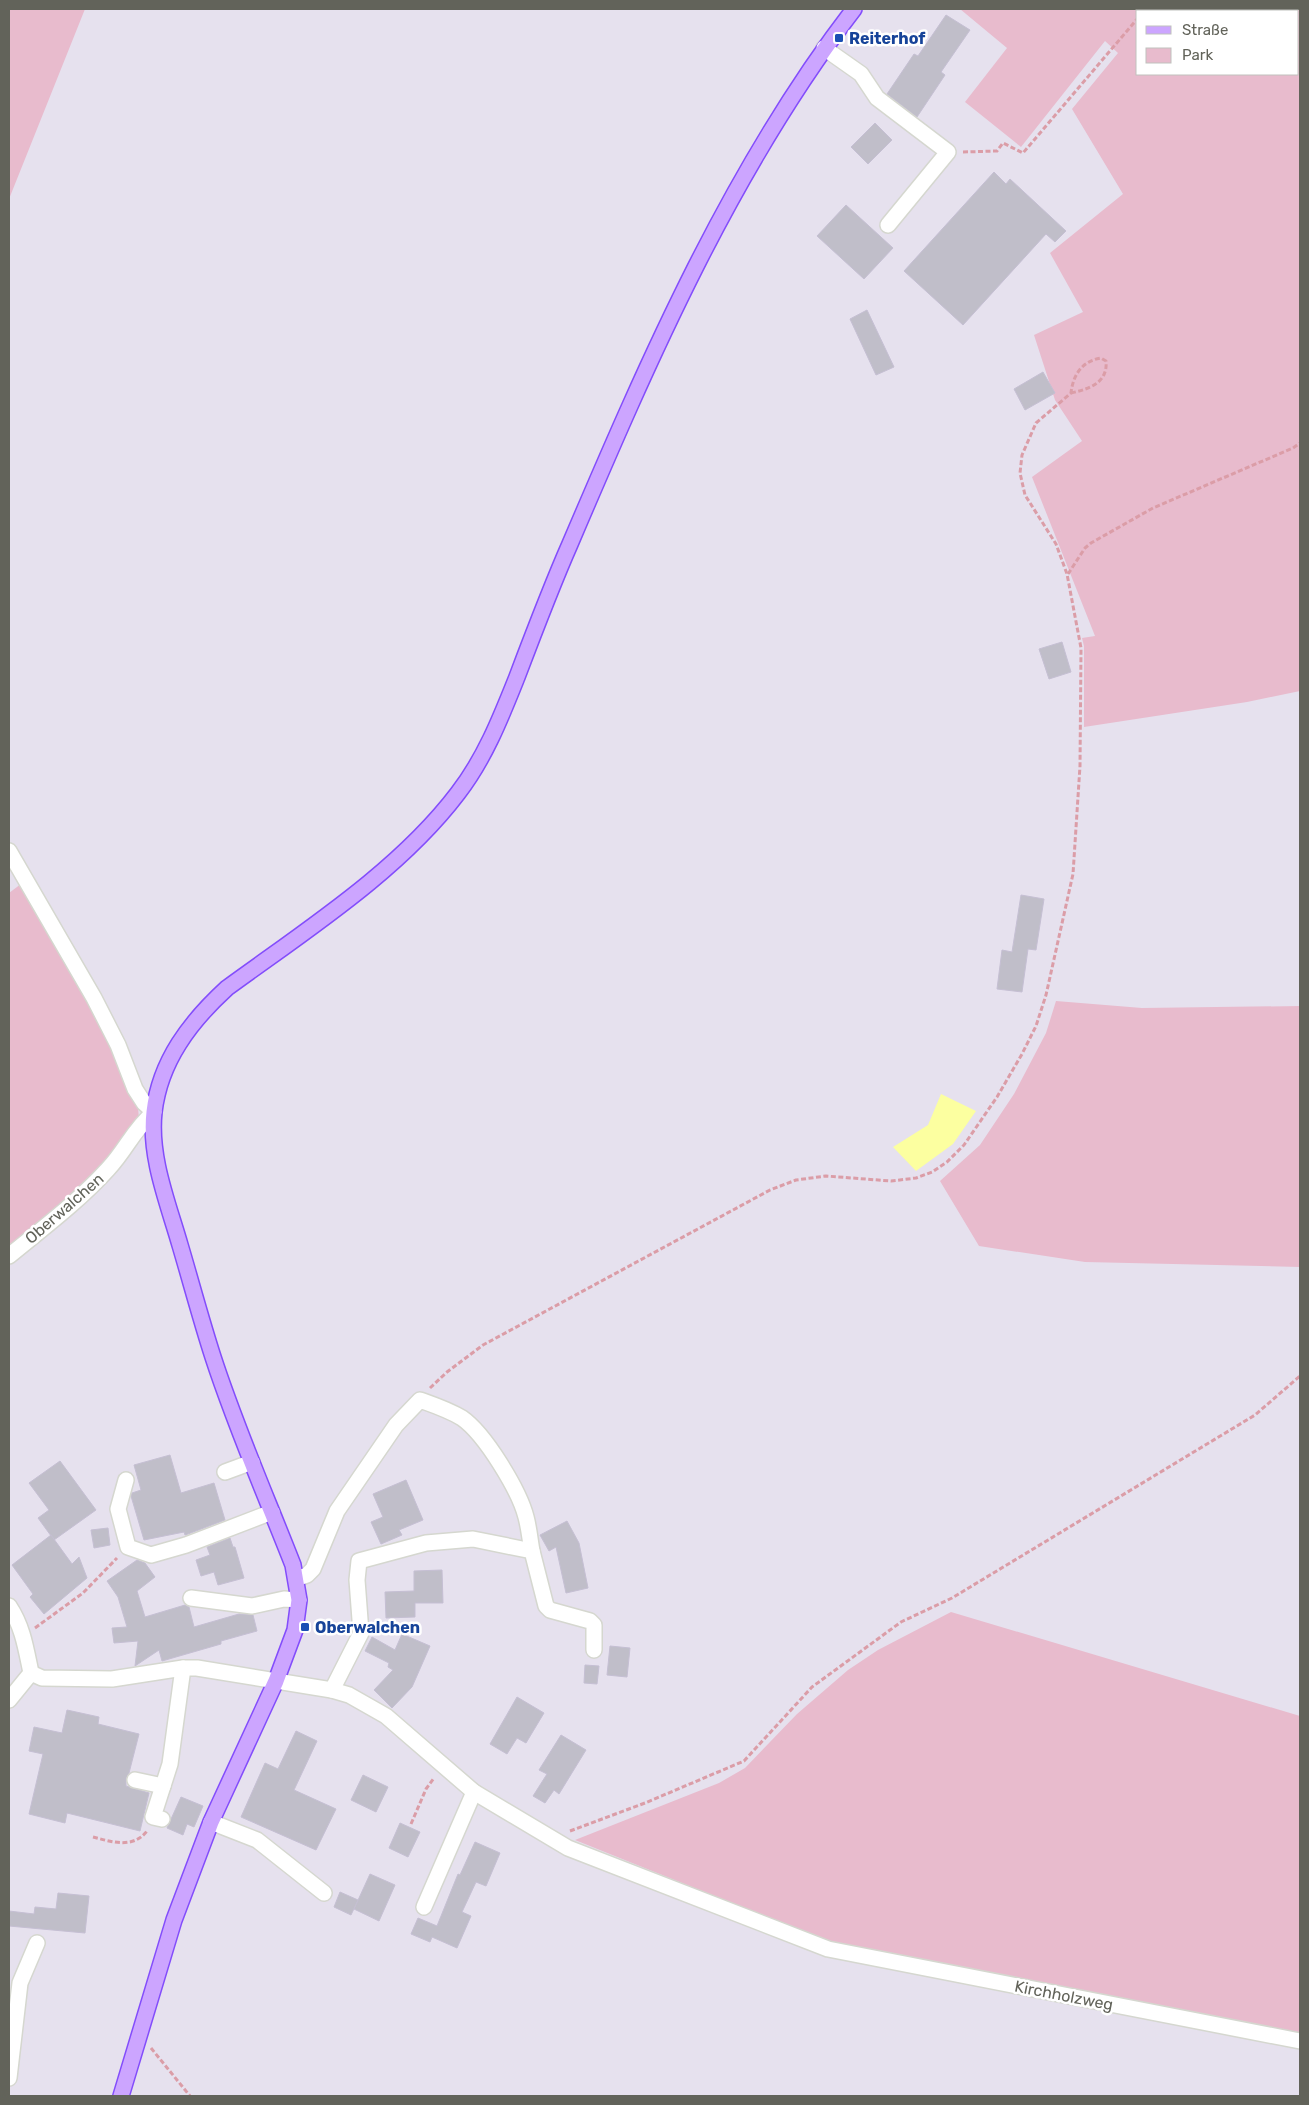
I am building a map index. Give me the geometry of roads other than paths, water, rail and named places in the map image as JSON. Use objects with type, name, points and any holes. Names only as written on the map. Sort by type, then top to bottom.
[{"type":"main road","points":[[121,2096],[174,1920],[211,1822],[276,1681],[294,1630],[299,1600],[296,1579],[212,1356],[166,1197],[158,1166],[154,1136],[154,1112],[163,1078],[177,1045],[207,1006],[227,988],[376,877],[441,815],[477,766],[503,711],[569,546],[656,350],[737,190],[794,93],[824,48],[854,9]]},
{"type":"street","points":[[824,48],[861,74],[877,98],[948,152],[888,225]]},
{"type":"street","points":[[9,851],[94,998],[118,1045],[135,1089],[144,1103],[154,1112]]},
{"type":"street","name":"Oberwalchen","points":[[9,1256],[82,1196],[110,1167],[129,1138],[154,1112]]},
{"type":"street","points":[[296,1579],[307,1575],[313,1569],[337,1512],[396,1425],[420,1400],[445,1409],[464,1420],[500,1463],[517,1494],[526,1517],[532,1551],[546,1606],[550,1610],[590,1621],[594,1625],[594,1650]]},
{"type":"street","points":[[224,1472],[252,1462]]},
{"type":"street","points":[[126,1480],[118,1508],[128,1547],[151,1555],[186,1545],[272,1512]]},
{"type":"street","points":[[332,1690],[361,1633],[357,1580],[359,1561],[426,1543],[473,1539],[532,1551]]},
{"type":"street","points":[[191,1598],[252,1606],[284,1599],[299,1600]]},
{"type":"street","points":[[9,1606],[16,1616],[23,1634],[31,1673],[9,1700]]},
{"type":"street","points":[[158,1818],[163,1786],[170,1764],[183,1668]]},
{"type":"street","name":"Kirchholzweg","points":[[31,1673],[42,1678],[112,1680],[183,1668],[197,1668],[332,1690],[349,1695],[386,1716],[474,1792],[568,1848],[828,1948],[1300,2041]]},
{"type":"street","points":[[135,1780],[163,1786]]},
{"type":"street","points":[[424,1907],[474,1792]]},
{"type":"street","points":[[211,1822],[257,1840],[324,1893]]},
{"type":"street","points":[[9,2078],[20,1982],[37,1942]]},
{"type":"place","name":"Reiterhof","points":[[839,38]]},
{"type":"place","name":"Oberwalchen","points":[[305,1627]]}]
